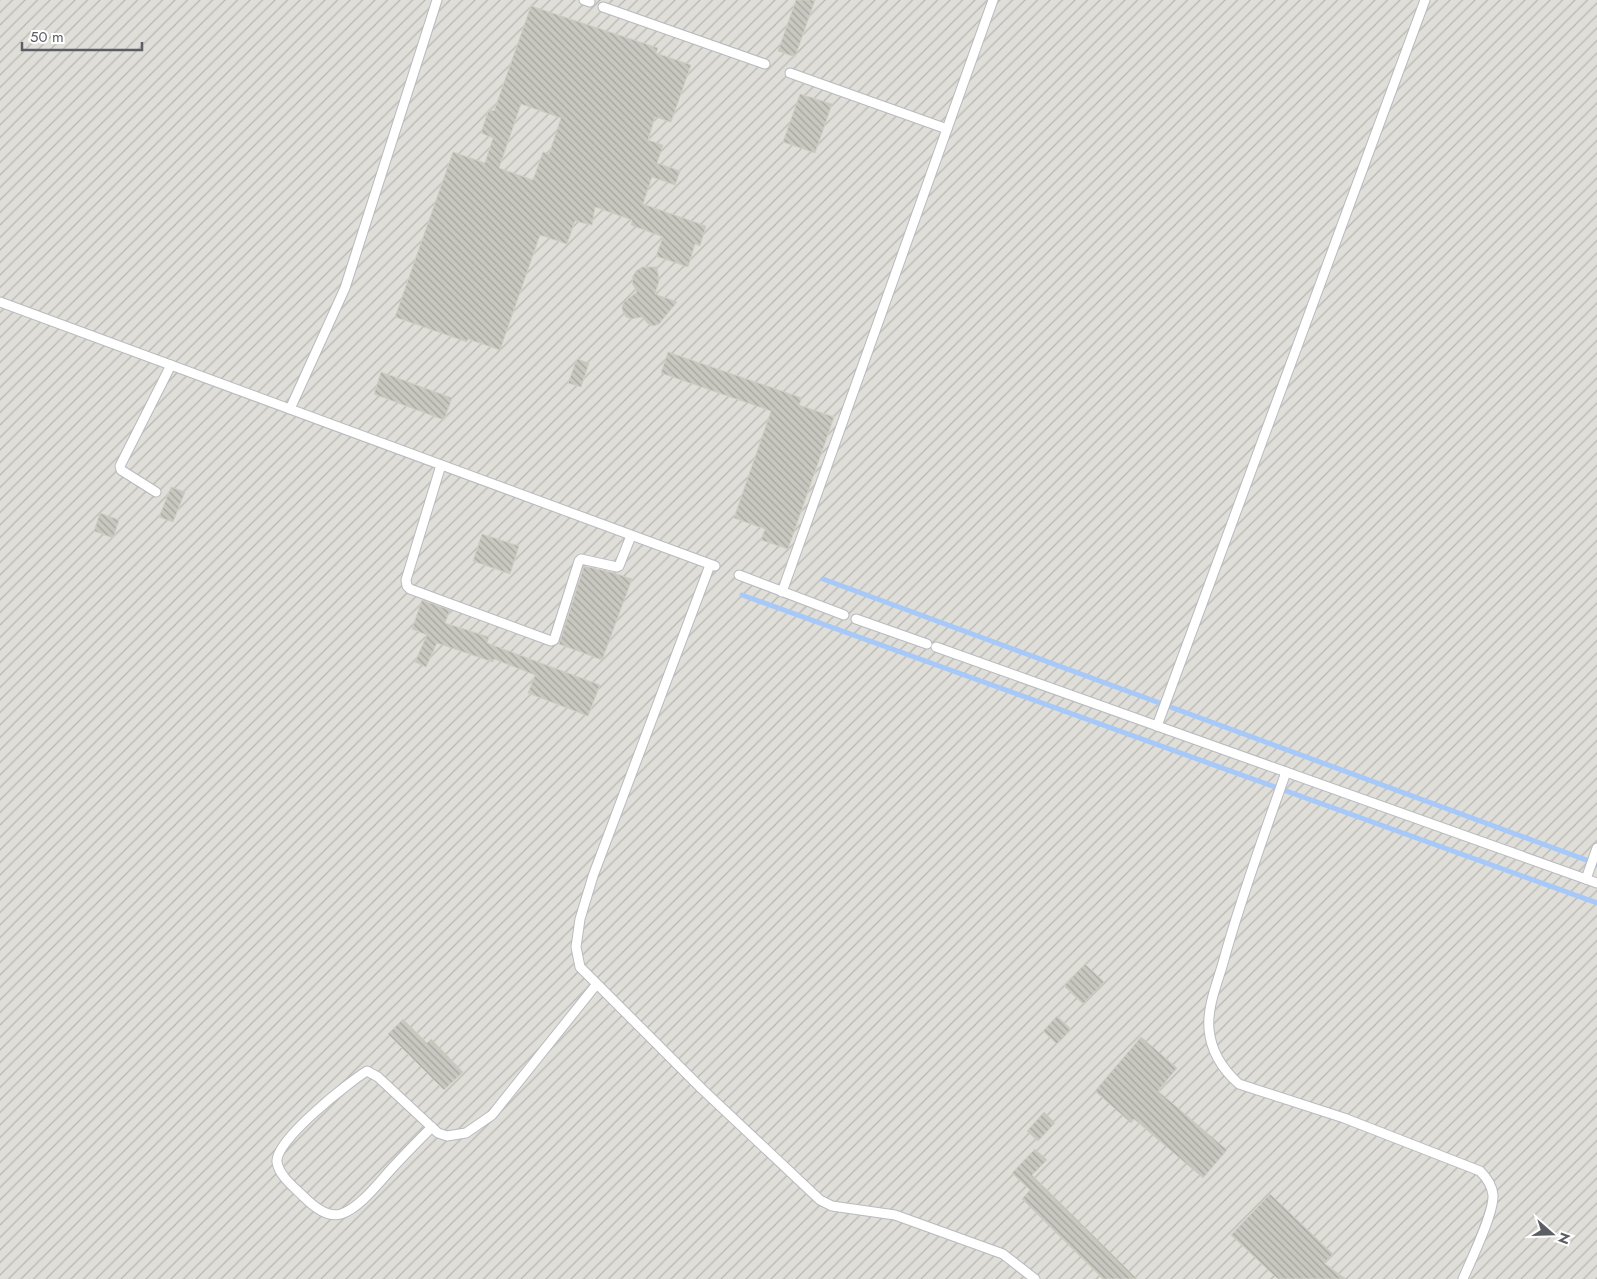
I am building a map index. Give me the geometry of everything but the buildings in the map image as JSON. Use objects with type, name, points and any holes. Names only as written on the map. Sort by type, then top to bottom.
[{"type":"lane","points":[[290,410],[345,288],[437,0]]},
{"type":"lane","points":[[782,592],[993,0]]},
{"type":"lane","points":[[1157,726],[1426,0]]},
{"type":"lane","points":[[603,7],[765,64]]},
{"type":"lane","points":[[790,73],[947,129]]},
{"type":"lane","points":[[0,302],[712,566],[593,876],[580,919],[576,947],[580,967],[596,985],[709,1095],[820,1200],[832,1206],[895,1215],[1003,1254],[1035,1279]]},
{"type":"lane","points":[[156,492],[121,470],[120,466],[171,365]]},
{"type":"lane","points":[[441,465],[406,580],[407,586],[410,589],[551,642],[554,640],[579,561],[586,559],[616,567],[619,566],[631,536]]},
{"type":"lane","points":[[739,575],[844,615]]},
{"type":"lane","points":[[856,619],[1597,883]]},
{"type":"lane","points":[[1286,772],[1239,905],[1211,1005],[1209,1029],[1213,1048],[1227,1074],[1239,1084],[1344,1118],[1480,1171],[1489,1181],[1492,1189],[1491,1209],[1463,1279]]},
{"type":"lane","points":[[1586,879],[1597,848]]},
{"type":"lane","points":[[432,1127],[358,1204],[335,1215],[314,1207],[283,1176],[277,1161],[279,1152],[300,1126],[350,1082],[367,1071],[378,1077],[442,1135],[466,1133],[492,1115],[596,985]]},
{"type":"shaded area","points":[[0,0],[1597,0],[1597,1279],[0,1279]]},
{"type":"waterway","points":[[823,579],[1597,864]]},
{"type":"waterway","points":[[742,595],[1597,903]]}]
